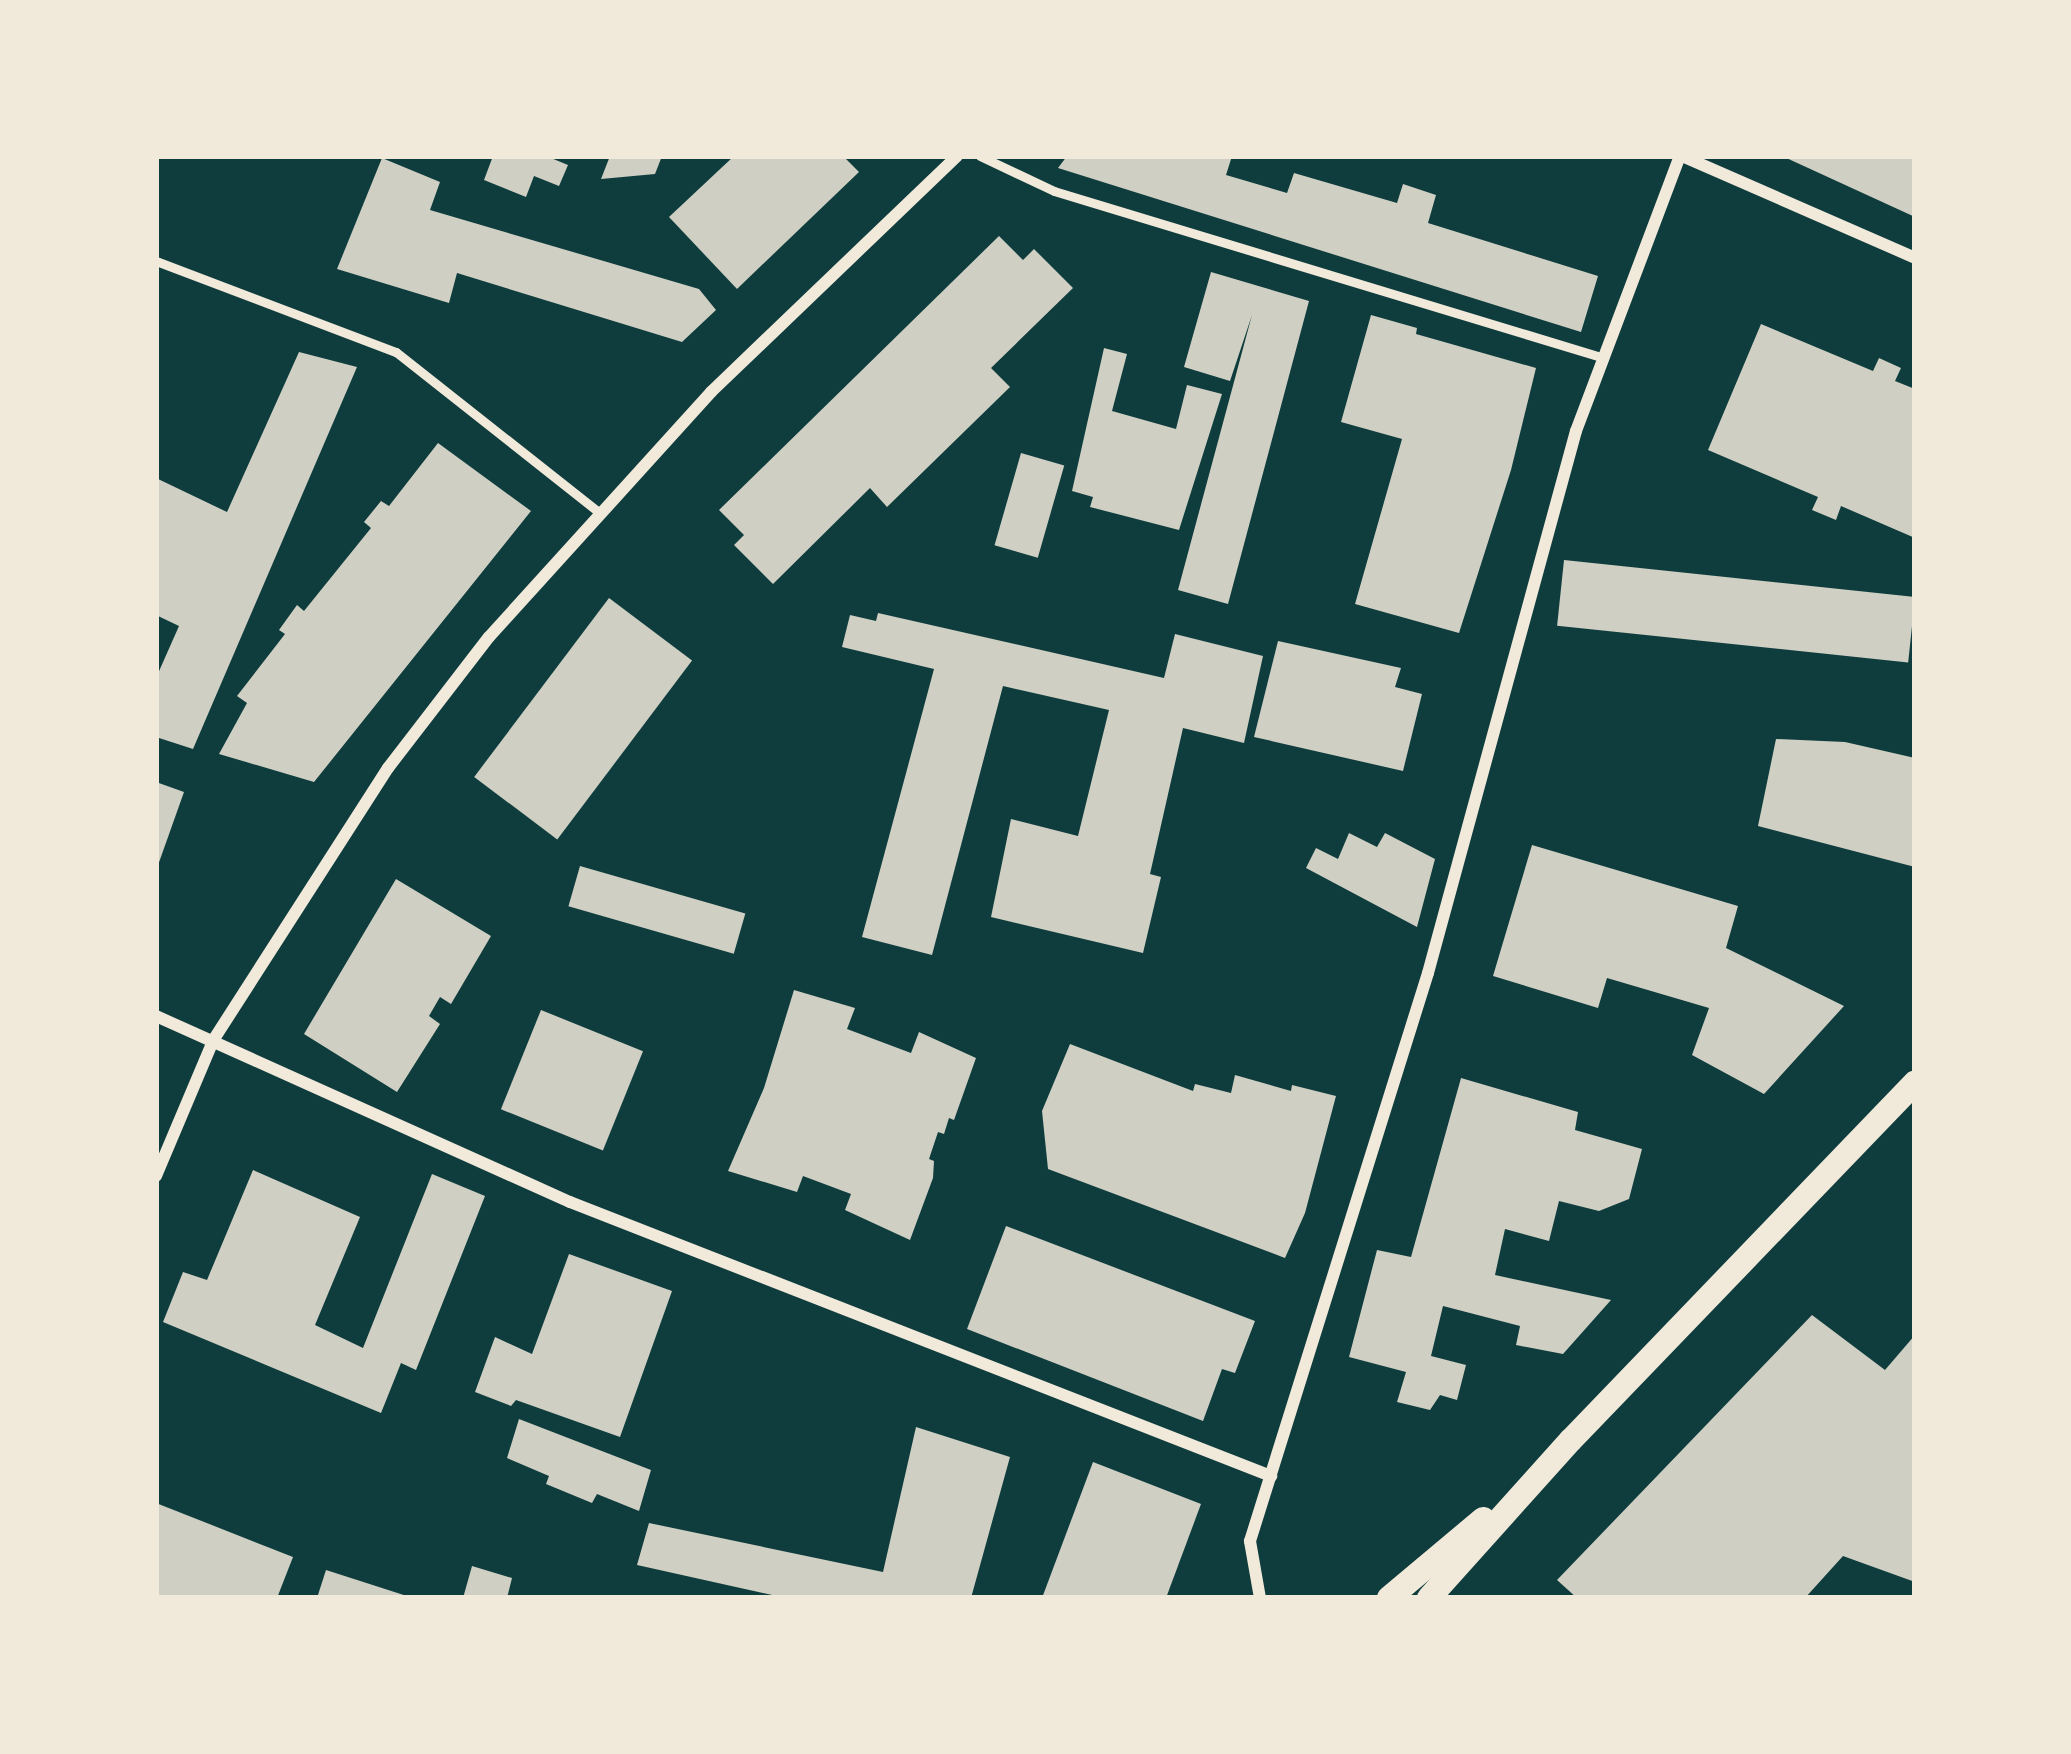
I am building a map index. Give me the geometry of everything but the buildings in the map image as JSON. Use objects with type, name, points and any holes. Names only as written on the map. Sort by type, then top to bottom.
[{"type":"main road","points":[[1429,1598],[1550,1464],[1915,1083]]},
{"type":"main road","points":[[1389,1598],[1550,1464]]},
{"type":"street","points":[[156,1176],[214,1039],[388,768],[489,637],[711,392],[957,156]]},
{"type":"street","points":[[1260,1598],[1250,1541],[1428,973],[1576,431],[1681,156],[1915,258]]},
{"type":"street","points":[[156,1016],[570,1202],[1271,1476]]},
{"type":"lane","points":[[980,156],[1054,191],[1604,358]]},
{"type":"lane","points":[[156,261],[397,352],[600,513]]}]
